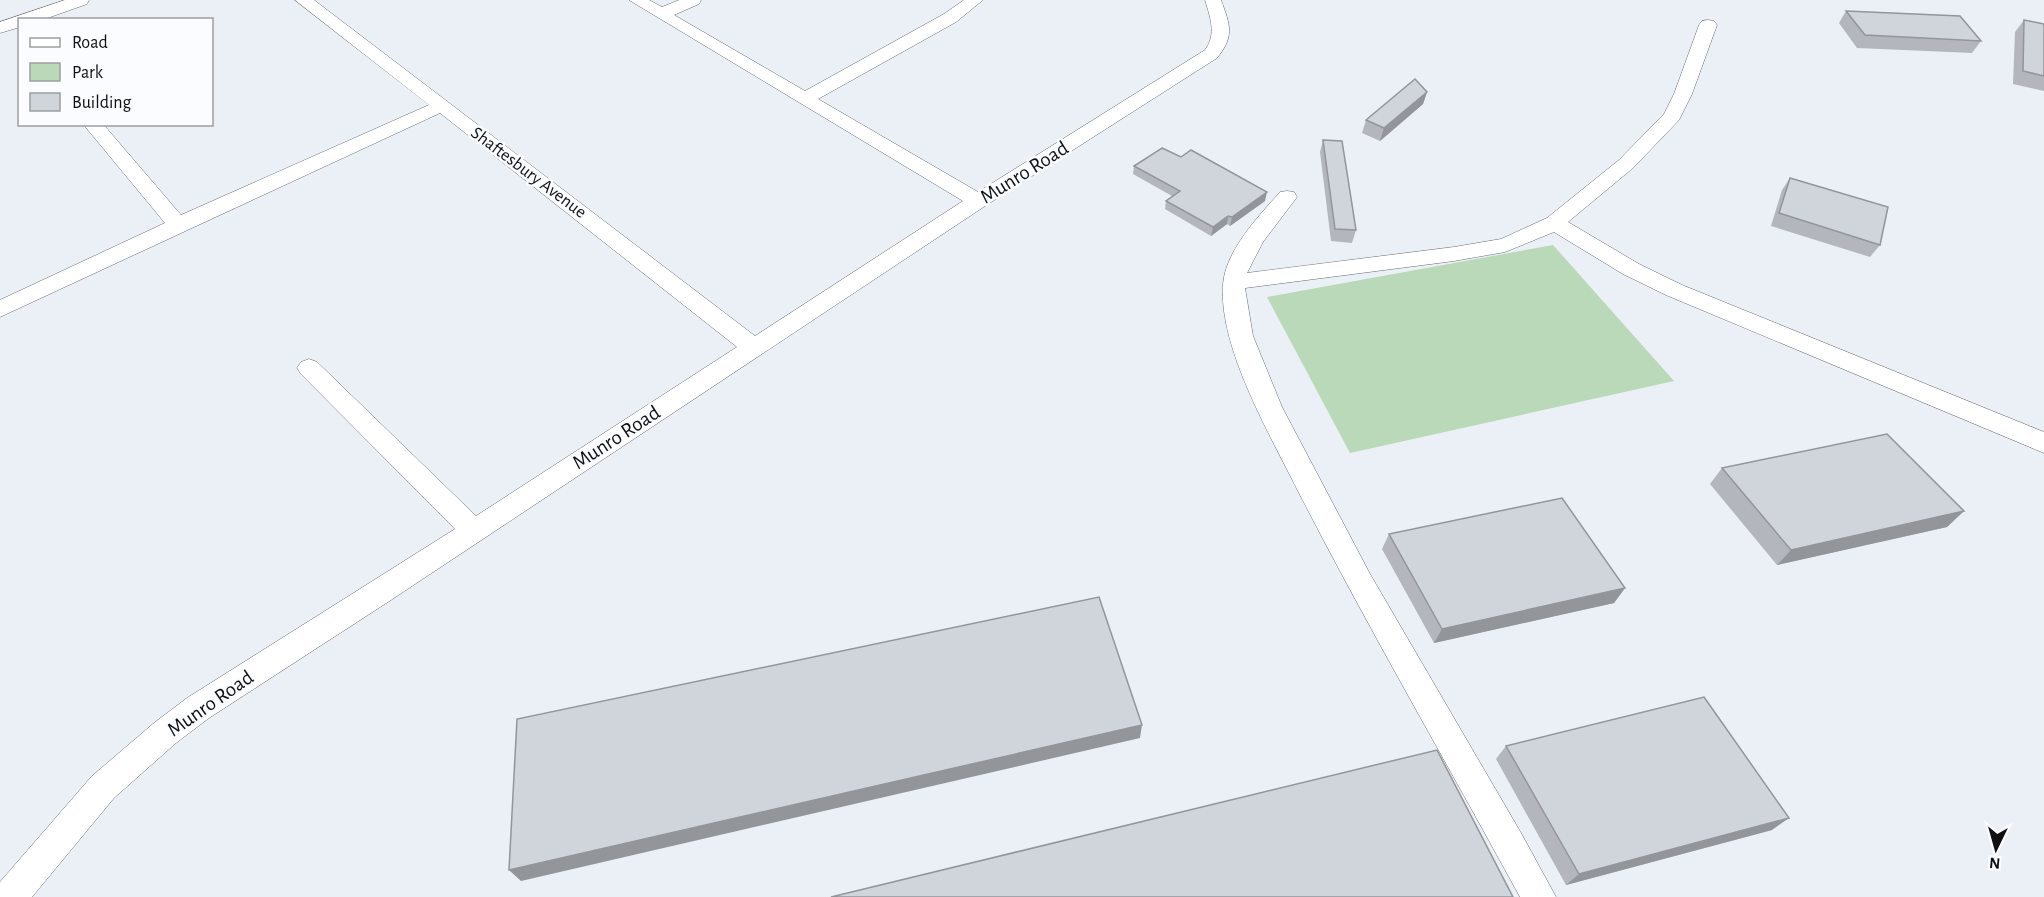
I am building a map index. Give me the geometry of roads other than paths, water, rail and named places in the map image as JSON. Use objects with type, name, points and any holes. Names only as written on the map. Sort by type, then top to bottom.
[{"type":"street","points":[[30,18],[81,0]]},
{"type":"street","name":"Shaftesbury Avenue","points":[[303,0],[612,236],[753,347]]},
{"type":"street","points":[[637,0],[978,201]]},
{"type":"street","points":[[662,14],[693,0]]},
{"type":"street","points":[[804,99],[951,18],[975,0]]},
{"type":"street","name":"Munro Road","points":[[10,897],[103,786],[165,733],[234,684],[474,531],[978,201],[1211,54],[1219,45],[1222,33],[1213,0]]},
{"type":"street","points":[[0,28],[18,22]]},
{"type":"street","points":[[1234,282],[1505,245],[1534,234],[1554,223],[1626,164],[1672,116],[1683,94],[1708,25]]},
{"type":"street","points":[[0,309],[178,225],[441,106]]},
{"type":"street","points":[[94,126],[178,225]]},
{"type":"street","points":[[1287,197],[1257,232],[1234,282],[1238,326],[1261,388],[1332,532],[1539,897]]},
{"type":"street","points":[[1554,223],[1631,269],[1674,290],[2044,443]]},
{"type":"street","points":[[309,368],[474,531]]}]
